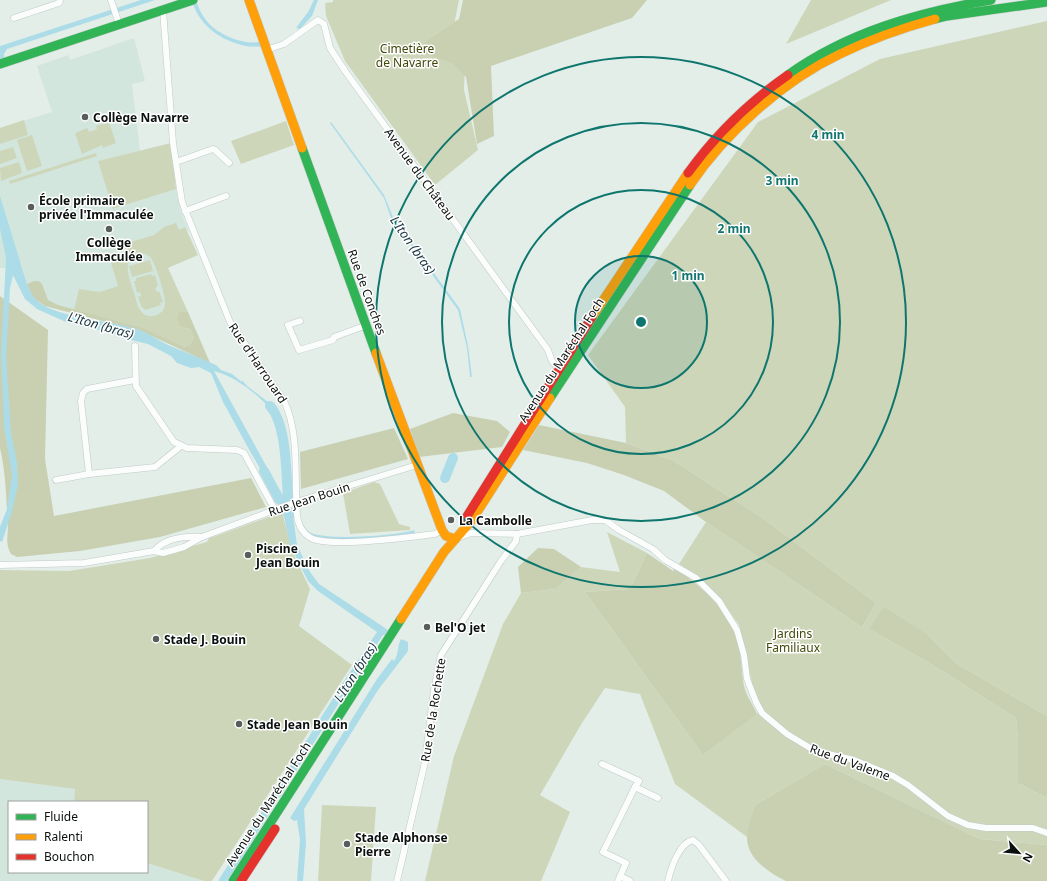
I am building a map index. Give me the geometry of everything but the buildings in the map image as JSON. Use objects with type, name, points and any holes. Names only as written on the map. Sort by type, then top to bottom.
[{"type":"main road","name":"Rue de Conches","points":[[249,0],[417,465],[442,530]]},
{"type":"main road","name":"Avenue du Maréchal Foch","points":[[562,372],[673,194],[705,150],[733,120],[764,91],[811,59],[858,35],[899,19],[949,6],[991,0]]},
{"type":"main road","points":[[3,63],[118,20],[162,10],[191,1]]},
{"type":"main road","name":"Avenue du Maréchal Foch","points":[[242,881],[449,555],[466,517],[562,372],[685,193],[717,150],[753,114],[801,76],[838,54],[874,38],[918,23],[965,12],[1047,2]]},
{"type":"main road","points":[[442,530],[446,536],[455,539]]},
{"type":"main road","name":"Avenue du Maréchal Foch","points":[[233,881],[444,552],[455,539]]},
{"type":"street","points":[[14,18],[59,3],[60,0]]},
{"type":"street","points":[[110,0],[118,20]]},
{"type":"street","name":"Rue d'Harrouard","points":[[162,10],[176,162],[179,188],[185,211],[230,322],[288,408],[293,432],[294,503],[300,528],[306,535],[319,540],[362,541],[434,534],[442,530]]},
{"type":"street","name":"Avenue du Château","points":[[265,46],[284,44],[318,20],[324,24],[330,48],[341,65],[548,350],[552,361],[562,372]]},
{"type":"street","points":[[176,162],[212,149],[229,163]]},
{"type":"street","points":[[185,211],[226,196]]},
{"type":"street","points":[[300,321],[288,325],[299,350],[333,340],[334,337],[367,325]]},
{"type":"street","points":[[135,346],[135,380],[139,392],[174,442],[181,446],[237,450],[244,452],[278,509]]},
{"type":"street","points":[[89,474],[81,401],[83,393],[87,389],[135,380]]},
{"type":"street","points":[[56,480],[89,474],[155,467],[181,446]]},
{"type":"street","name":"Rue Jean Bouin","points":[[0,565],[78,564],[154,551],[163,553],[184,547],[202,537],[294,503],[417,465]]},
{"type":"street","name":"Rue du Valeme","points":[[455,539],[471,533],[517,534],[602,519],[653,549],[665,560],[693,576],[719,601],[737,630],[744,655],[747,679],[756,702],[762,712],[787,734],[815,751],[854,760],[893,776],[908,785],[948,816],[968,825],[986,828],[1032,828],[1047,833]]},
{"type":"street","name":"Rue de la Rochette","points":[[397,881],[425,762],[434,690],[441,655],[489,579],[516,541],[517,534]]},
{"type":"street","name":"Rue Jean Bouin","points":[[154,551],[169,541],[187,537],[202,537]]},
{"type":"street","points":[[602,764],[639,781],[603,852],[626,863],[619,879],[630,881]]},
{"type":"street","points":[[635,788],[658,798]]},
{"type":"street","points":[[668,881],[679,852],[689,841],[693,840],[699,845],[726,881]]},
{"type":"shaded area","points":[[134,38],[145,81],[132,84],[140,151],[98,161],[114,209],[176,189],[181,212],[189,231],[158,246],[210,363],[141,331],[45,306],[27,284],[21,262],[5,268],[0,268],[0,128],[52,112],[37,66],[68,55],[70,60]]},
{"type":"shaded area","points":[[0,779],[75,789],[74,801],[8,801],[8,873],[148,873],[148,863],[204,881],[0,881]]},
{"type":"green space","name":"Cimetière de Navarre","points":[[333,0],[459,0],[455,20],[465,62],[464,90],[478,150],[435,185],[345,61],[326,16],[325,3],[333,2]]},
{"type":"green space","points":[[463,0],[647,0],[632,18],[491,66],[494,136],[477,144],[466,77],[452,63],[423,53],[421,45],[459,19]]},
{"type":"green space","points":[[811,0],[891,0],[786,44]]},
{"type":"green space","name":"Jardins Familiaux","points":[[1047,21],[1047,716],[957,664],[928,635],[869,629],[933,665],[1016,718],[1018,741],[1018,783],[1047,798],[1047,845],[980,839],[825,764],[755,805],[747,837],[675,784],[640,694],[605,688],[582,723],[540,795],[570,812],[541,881],[425,881],[454,756],[503,624],[521,593],[555,589],[581,567],[620,572],[607,532],[647,553],[630,589],[585,592],[703,755],[763,709],[753,687],[739,625],[720,598],[699,577],[679,564],[706,522],[862,627],[876,603],[764,519],[672,460],[626,443],[625,407],[588,355],[758,122],[880,59]]},
{"type":"green space","points":[[24,120],[28,135],[0,144],[0,128]]},
{"type":"green space","points":[[286,121],[294,145],[241,164],[231,141]]},
{"type":"green space","points":[[109,122],[116,143],[103,148],[102,145],[82,154],[75,133],[87,128],[89,132],[97,129],[96,126]]},
{"type":"green space","points":[[32,135],[42,166],[27,171],[17,140]]},
{"type":"green space","points":[[171,143],[176,189],[113,209],[98,161]]},
{"type":"green space","points":[[13,147],[17,158],[0,164],[0,151]]},
{"type":"green space","points":[[96,153],[97,156],[10,184],[9,181]]},
{"type":"green space","points":[[19,162],[22,173],[1,181],[0,168]]},
{"type":"green space","points":[[176,223],[179,230],[185,227],[198,255],[168,268],[188,312],[180,312],[186,329],[191,330],[194,337],[190,345],[185,347],[143,328],[74,310],[79,289],[100,292],[118,286],[111,263],[125,259],[125,256],[127,255],[124,244],[154,235],[164,227]],"holes":[[[139,253],[148,255],[152,260],[164,294],[164,308],[160,313],[153,316],[147,316],[141,312],[137,304],[129,276],[128,265],[130,260],[133,256]]]},
{"type":"green space","points":[[150,260],[153,271],[132,277],[129,266]]},
{"type":"green space","points":[[151,274],[152,276],[155,275],[158,286],[155,288],[157,292],[159,291],[163,302],[160,303],[161,305],[145,310],[142,308],[138,297],[141,296],[140,292],[137,293],[134,281],[136,281],[136,278]]},
{"type":"green space","points":[[34,281],[39,281],[42,284],[48,300],[58,305],[143,328],[185,347],[190,345],[194,337],[191,330],[180,326],[177,317],[180,312],[188,312],[210,363],[141,331],[45,306],[33,298],[27,284]]},
{"type":"green space","points":[[0,296],[48,330],[45,459],[54,516],[251,478],[266,507],[160,537],[80,551],[17,557],[11,554],[7,543],[8,524],[6,486],[0,448]]},
{"type":"green space","points":[[453,413],[497,421],[510,432],[502,447],[419,457],[410,429]]},
{"type":"green space","points":[[539,425],[626,443],[672,460],[764,519],[876,603],[862,627],[706,522],[664,491],[624,475],[587,463],[523,450]]},
{"type":"green space","points":[[394,428],[408,459],[301,489],[300,452]]},
{"type":"green space","points":[[374,482],[380,484],[399,524],[410,527],[410,530],[350,534],[343,493]]},
{"type":"green space","points":[[282,512],[293,553],[310,589],[299,626],[352,665],[212,881],[204,881],[148,863],[148,801],[74,801],[75,789],[0,779],[0,570],[69,571],[150,558],[207,542],[209,538]]},
{"type":"green space","points":[[538,548],[554,549],[581,567],[555,589],[521,593],[518,567]]},
{"type":"green space","points":[[647,553],[673,571],[675,568],[695,583],[712,599],[720,608],[733,628],[739,645],[744,686],[757,714],[703,755],[585,592],[630,589]]},
{"type":"green space","points":[[884,607],[928,635],[957,664],[1047,716],[1047,798],[1018,783],[1018,741],[1016,718],[933,665],[869,629]]},
{"type":"green space","points":[[825,764],[980,839],[1047,845],[1047,881],[786,881],[779,878],[760,864],[750,851],[747,836],[755,805]]},
{"type":"green space","name":"Stade Alphonse Pierre","points":[[322,805],[376,807],[371,881],[318,881]]},
{"type":"water","points":[[141,0],[155,0],[7,49],[4,54],[4,58],[0,59],[0,46]]},
{"type":"water","points":[[314,0],[318,0],[312,16],[300,29],[296,28],[308,12]]},
{"type":"water","points":[[197,3],[205,18],[216,30],[245,42],[260,42],[262,47],[237,44],[221,37],[201,20],[193,4]]},
{"type":"water","points":[[331,122],[384,195],[393,217],[460,309],[468,346],[472,377],[470,377],[467,348],[458,310],[391,218],[384,198],[330,123]]},
{"type":"water","points":[[0,196],[27,284],[37,301],[62,313],[122,325],[142,331],[168,345],[216,365],[221,370],[232,374],[242,382],[242,380],[247,386],[272,405],[274,403],[280,415],[275,416],[256,395],[239,382],[231,377],[214,371],[274,480],[268,482],[223,402],[211,373],[199,367],[191,368],[177,363],[171,356],[148,344],[66,322],[37,309],[25,299],[13,275],[10,288],[6,357],[11,433],[17,463],[18,485],[11,515],[2,542],[0,541],[0,527],[7,509],[12,475],[4,427],[1,354],[6,258],[0,229]]},
{"type":"water","points":[[290,484],[290,500],[279,504],[271,490],[278,488],[285,498],[284,486]]},
{"type":"water","points":[[292,508],[297,545],[310,572],[319,584],[388,630],[361,668],[227,881],[218,881],[344,681],[377,632],[318,591],[308,581],[290,545],[283,511]]},
{"type":"water","points":[[304,527],[309,532],[317,535],[344,537],[377,536],[414,530],[415,533],[331,540],[310,535]]},
{"type":"water","points":[[401,639],[408,642],[408,651],[378,690],[304,809],[306,843],[303,881],[297,881],[300,840],[297,820],[294,821],[290,818],[377,679],[392,659],[394,661],[397,656]]},
{"type":"waterway","name":"L'Iton (bras)","points":[[270,406],[276,414],[283,437],[288,499]]},
{"type":"waterway","name":"L'Iton (bras)","points":[[445,478],[453,458]]},
{"type":"waterway","name":"L'Iton (bras)","points":[[264,471],[279,499],[283,502],[289,516]]},
{"type":"traffic: fast","points":[[0,64],[193,0]]},
{"type":"traffic: fast","points":[[788,75],[835,47],[885,26],[937,11],[991,0]]},
{"type":"traffic: fast","points":[[935,19],[1047,2]]},
{"type":"traffic: fast","points":[[302,148],[376,353]]},
{"type":"traffic: fast","points":[[550,398],[690,185]]},
{"type":"traffic: fast","points":[[233,881],[401,619]]},
{"type":"traffic: slow","points":[[249,0],[302,148]]},
{"type":"traffic: slow","points":[[690,185],[720,146],[738,128],[757,110],[797,79],[819,65],[863,43],[935,19]]},
{"type":"traffic: slow","points":[[592,317],[688,173]]},
{"type":"traffic: slow","points":[[376,353],[442,530],[446,536],[455,539]]},
{"type":"traffic: slow","points":[[401,619],[444,552],[472,520],[550,398]]},
{"type":"traffic: jam","points":[[688,173],[710,145],[734,120],[760,96],[788,75]]},
{"type":"traffic: jam","points":[[464,521],[592,317]]},
{"type":"traffic: jam","points":[[241,881],[275,829]]},
{"type":"place","name":"Collège Navarre","points":[[85,117]]},
{"type":"place","name":"École primaire privée l'Immaculée","points":[[31,207]]},
{"type":"place","name":"Collège Immaculée","points":[[109,229]]},
{"type":"place","name":"La Cambolle","points":[[451,520]]},
{"type":"place","name":"Piscine Jean Bouin","points":[[248,555]]},
{"type":"place","name":"Bel'O jet","points":[[427,627]]},
{"type":"place","name":"Stade J. Bouin","points":[[156,639]]},
{"type":"place","name":"Stade Jean Bouin","points":[[239,724]]},
{"type":"place","name":"Stade Alphonse Pierre","points":[[347,844]]}]
